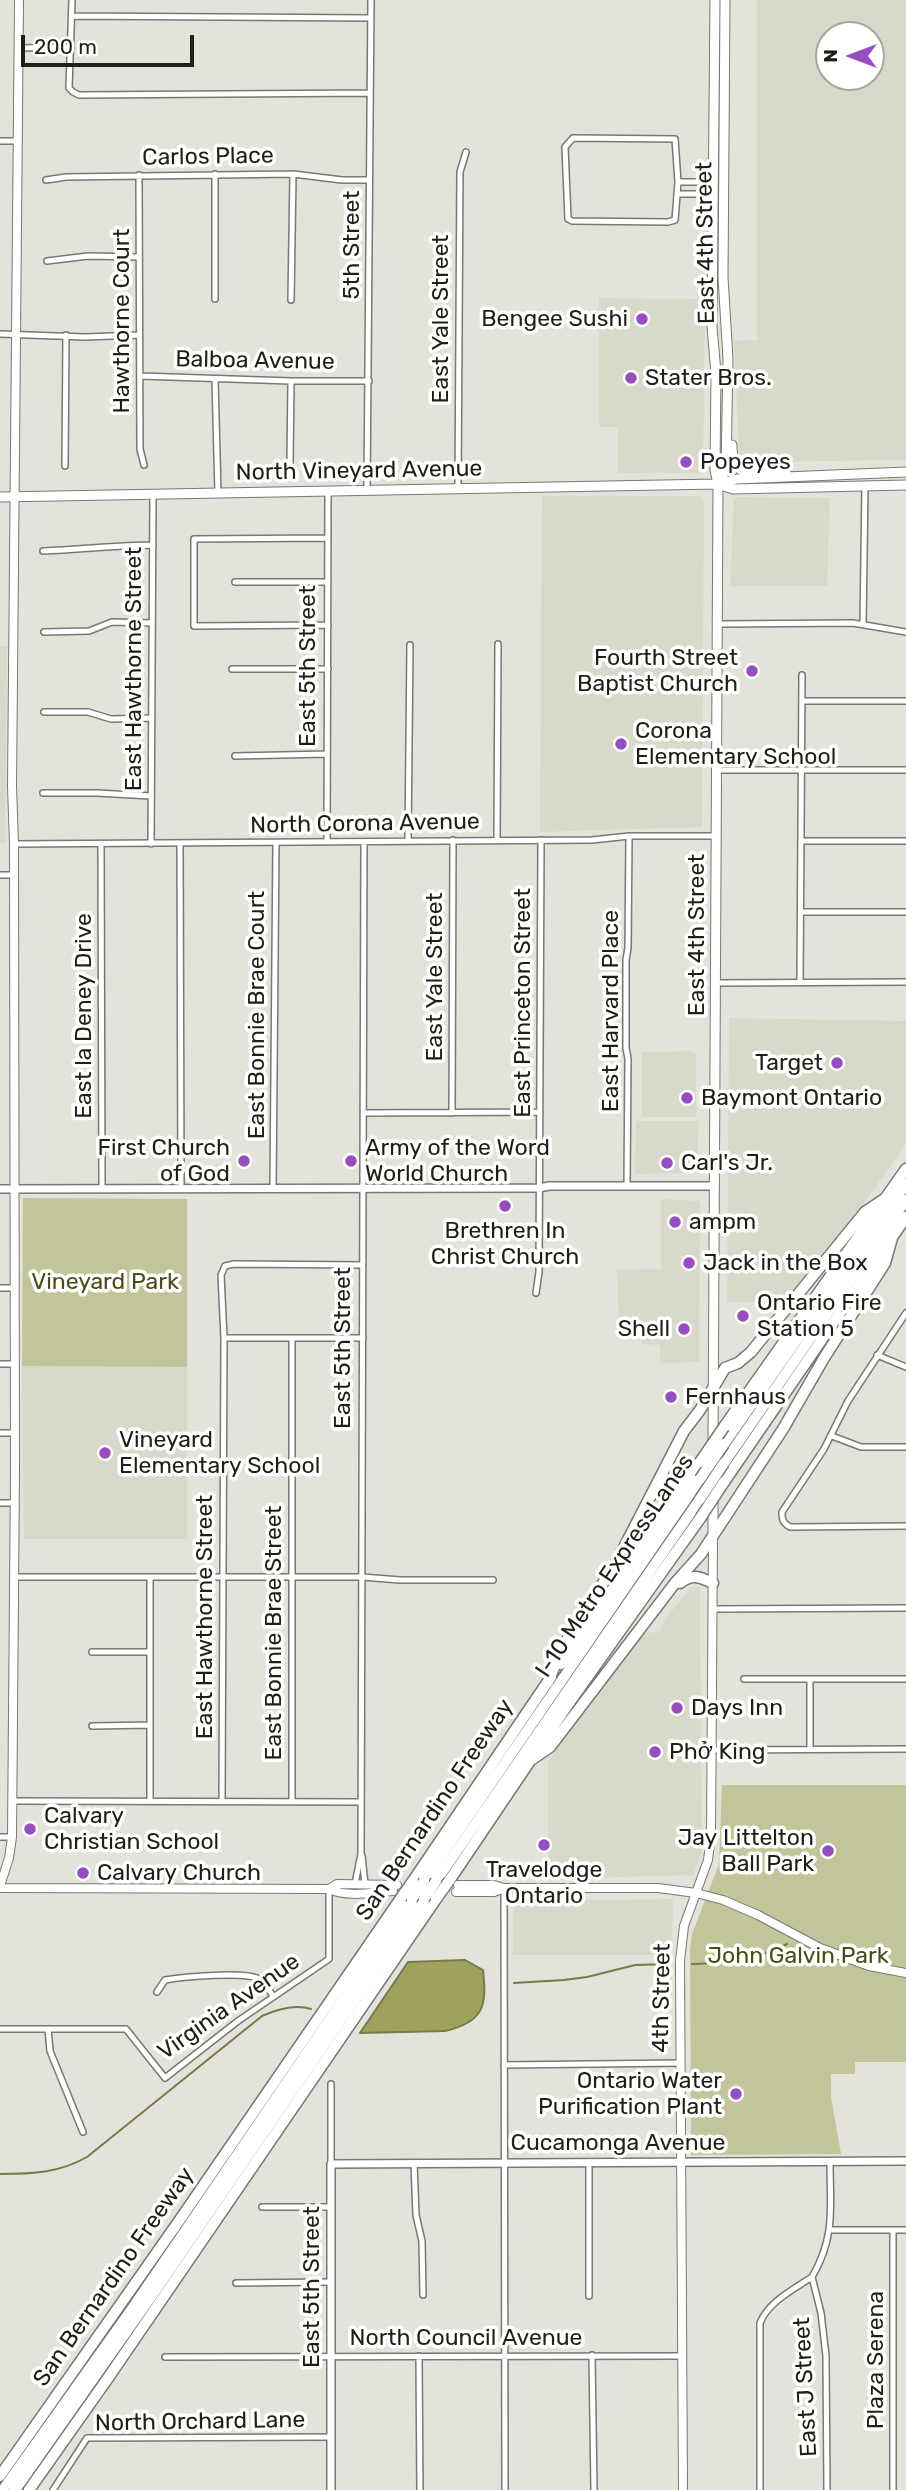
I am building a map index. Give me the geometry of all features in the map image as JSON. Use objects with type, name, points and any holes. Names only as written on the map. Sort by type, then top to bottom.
[{"type":"highway","name":"San Bernardino Freeway","points":[[0,2476],[405,1894],[424,1881],[548,1682],[906,1169]]},
{"type":"highway","name":"I-10 Metro ExpressLanes","points":[[424,1881],[906,1184]]},
{"type":"highway","points":[[548,1682],[563,1646],[610,1574],[678,1440],[725,1368],[738,1363],[751,1352],[865,1212],[886,1198]]},
{"type":"highway","name":"I-10 Metro ExpressLanes","points":[[3,2490],[236,2157],[405,1894],[424,1881],[700,1499],[906,1200]]},
{"type":"highway","points":[[29,2490],[436,1899],[454,1886],[531,1760],[906,1217]]},
{"type":"highway","points":[[531,1760],[550,1747],[713,1535],[783,1429],[829,1349],[885,1263],[892,1238]]},
{"type":"highway","points":[[666,1598],[688,1577],[699,1576],[713,1583]]},
{"type":"highway","name":"I-10 Metro ExpressLanes","points":[[15,2490],[157,2288],[405,1894]]},
{"type":"highway","points":[[179,2221],[236,2157]]},
{"type":"highway","points":[[108,2378],[157,2288]]},
{"type":"main road","points":[[19,0],[12,786],[15,1288],[12,1837],[0,1887],[329,1889],[338,1893],[405,1894]]},
{"type":"main road","name":"East 4th Street","points":[[713,1386],[718,624],[716,373],[712,338],[715,0]]},
{"type":"main road","name":"East 4th Street","points":[[718,484],[726,470],[727,368],[723,277],[725,0]]},
{"type":"main road","points":[[727,368],[732,380],[732,456],[736,465],[741,470],[784,472],[794,477]]},
{"type":"main road","points":[[809,488],[818,481],[855,479],[867,472]]},
{"type":"main road","name":"North Vineyard Avenue","points":[[0,497],[718,484],[737,479],[906,472]]},
{"type":"main road","name":"North Vineyard Avenue","points":[[718,484],[733,489],[906,485]]},
{"type":"main road","name":"4th Street","points":[[683,2490],[680,1965],[684,1926],[708,1860],[710,1843],[713,1386]]},
{"type":"main road","points":[[329,1889],[337,1884],[365,1884],[405,1894]]},
{"type":"main road","points":[[454,1886],[658,1888],[696,1893],[723,1900],[758,1915],[820,1948],[869,1966],[906,1973]]},
{"type":"street","points":[[72,0],[69,88],[79,95],[370,93]]},
{"type":"street","name":"5th Street","points":[[368,489],[371,0]]},
{"type":"street","points":[[72,16],[370,18]]},
{"type":"street","points":[[19,48],[71,47]]},
{"type":"street","points":[[573,138],[675,139],[678,194],[677,217],[672,222],[572,221],[566,216],[565,147],[573,138]]},
{"type":"street","points":[[0,141],[19,141]]},
{"type":"street","name":"East Yale Street","points":[[458,488],[460,172],[466,152]]},
{"type":"street","points":[[215,174],[215,299]]},
{"type":"street","points":[[291,300],[293,174]]},
{"type":"street","name":"Carlos Place","points":[[46,180],[139,175],[293,174],[342,180],[369,180]]},
{"type":"street","name":"Hawthorne Court","points":[[139,175],[140,449],[144,466]]},
{"type":"street","points":[[678,182],[714,182]]},
{"type":"street","points":[[678,194],[714,194]]},
{"type":"street","points":[[47,261],[88,256],[139,257]]},
{"type":"street","points":[[0,334],[139,335]]},
{"type":"street","points":[[65,467],[66,335]]},
{"type":"street","name":"Balboa Avenue","points":[[140,376],[369,381]]},
{"type":"street","points":[[215,379],[218,494]]},
{"type":"street","points":[[290,463],[291,381]]},
{"type":"street","points":[[863,624],[865,486]]},
{"type":"street","name":"East 5th Street","points":[[327,842],[328,490]]},
{"type":"street","name":"East Hawthorne Street","points":[[151,844],[153,495]]},
{"type":"street","points":[[328,538],[194,539],[194,626],[328,625]]},
{"type":"street","points":[[43,551],[92,550],[112,545],[153,545]]},
{"type":"street","points":[[235,582],[328,582]]},
{"type":"street","points":[[44,632],[89,631],[113,622],[152,623]]},
{"type":"street","points":[[718,624],[863,624],[906,632]]},
{"type":"street","points":[[496,840],[498,644]]},
{"type":"street","points":[[408,841],[410,645]]},
{"type":"street","points":[[232,669],[328,668]]},
{"type":"street","points":[[800,982],[802,675]]},
{"type":"street","points":[[802,701],[906,701]]},
{"type":"street","points":[[44,712],[88,712],[111,719],[152,718]]},
{"type":"street","points":[[235,756],[327,754]]},
{"type":"street","points":[[717,769],[906,770]]},
{"type":"street","points":[[43,793],[151,796]]},
{"type":"street","name":"North Corona Avenue","points":[[14,844],[592,840],[629,836],[716,836]]},
{"type":"street","name":"East Harvard Place","points":[[627,1186],[626,960],[629,836]]},
{"type":"street","name":"East Yale Street","points":[[452,1113],[453,840]]},
{"type":"street","name":"East Princeton Street","points":[[536,1293],[539,1272],[541,840]]},
{"type":"street","points":[[802,841],[906,841]]},
{"type":"street","name":"East 5th Street","points":[[355,1884],[361,1854],[364,842]]},
{"type":"street","points":[[180,843],[181,1188]]},
{"type":"street","name":"East Bonnie Brae Court","points":[[274,1188],[276,843]]},
{"type":"street","name":"East la Deney Drive","points":[[102,844],[102,1189]]},
{"type":"street","points":[[0,875],[14,875]]},
{"type":"street","points":[[802,912],[906,912]]},
{"type":"street","points":[[716,983],[906,982]]},
{"type":"street","points":[[363,1114],[540,1112]]},
{"type":"street","points":[[0,1189],[363,1190],[714,1186]]},
{"type":"street","name":"East Hawthorne Street","points":[[222,1801],[224,1338],[221,1275],[225,1266],[234,1264],[363,1265]]},
{"type":"street","points":[[0,1288],[15,1288]]},
{"type":"street","points":[[906,1313],[877,1355],[849,1401],[832,1436],[782,1512],[785,1524],[790,1527],[906,1526]]},
{"type":"street","points":[[224,1338],[363,1338]]},
{"type":"street","name":"East Bonnie Brae Street","points":[[292,1338],[292,1801]]},
{"type":"street","points":[[877,1355],[906,1367]]},
{"type":"street","points":[[0,1364],[15,1364]]},
{"type":"street","points":[[0,1433],[15,1433]]},
{"type":"street","points":[[832,1436],[861,1447],[906,1447]]},
{"type":"street","points":[[0,1503],[15,1503]]},
{"type":"street","points":[[14,1577],[362,1577],[400,1580],[494,1580]]},
{"type":"street","points":[[150,1577],[150,1801]]},
{"type":"street","points":[[713,1609],[906,1608]]},
{"type":"street","points":[[92,1652],[150,1652]]},
{"type":"street","points":[[744,1679],[906,1679]]},
{"type":"street","points":[[810,1679],[810,1749]]},
{"type":"street","points":[[92,1726],[150,1726]]},
{"type":"street","points":[[712,1750],[906,1749]]},
{"type":"street","points":[[12,1801],[361,1802]]},
{"type":"street","points":[[0,1837],[12,1837]]},
{"type":"street","name":"East 5th Street","points":[[361,1854],[365,1864],[365,1884]]},
{"type":"street","points":[[504,1888],[506,2490]]},
{"type":"street","name":"Virginia Avenue","points":[[0,2029],[126,2029],[165,2078],[273,1996],[330,1959],[329,1889]]},
{"type":"street","points":[[157,1992],[165,1980],[192,1976],[251,1976],[265,1984],[273,1996]]},
{"type":"street","points":[[48,2029],[50,2052],[83,2132]]},
{"type":"street","points":[[504,2065],[680,2063]]},
{"type":"street","name":"East 5th Street","points":[[331,2084],[331,2490]]},
{"type":"street","points":[[760,2490],[760,2323],[770,2307],[812,2277],[823,2257],[830,2230],[830,2161]]},
{"type":"street","name":"Cucamonga Avenue","points":[[331,2164],[906,2161]]},
{"type":"street","points":[[589,2162],[589,2296]]},
{"type":"street","points":[[414,2163],[416,2214],[422,2241],[423,2295]]},
{"type":"street","points":[[262,2207],[331,2207]]},
{"type":"street","points":[[830,2230],[906,2230]]},
{"type":"street","name":"Plaza Serena","points":[[893,2230],[893,2490]]},
{"type":"street","name":"East J Street","points":[[812,2277],[821,2313],[826,2356],[827,2490]]},
{"type":"street","points":[[236,2283],[331,2282]]},
{"type":"street","points":[[419,2356],[420,2490]]},
{"type":"street","points":[[592,2356],[594,2490]]},
{"type":"street","name":"North Council Avenue","points":[[165,2357],[682,2356]]},
{"type":"street","name":"North Orchard Lane","points":[[53,2490],[88,2438],[330,2438]]},
{"type":"shaded area","points":[[757,0],[906,0],[906,460],[746,461],[739,454],[734,341],[757,340]]},
{"type":"shaded area","points":[[599,298],[705,299],[703,473],[618,473],[618,427],[599,427]]},
{"type":"shaded area","points":[[542,496],[700,496],[704,501],[702,827],[540,832]]},
{"type":"shaded area","points":[[737,497],[830,498],[827,586],[730,586],[734,500]]},
{"type":"shaded area","points":[[0,646],[7,646],[5,843],[0,843]]},
{"type":"shaded area","points":[[729,1018],[906,1021],[906,1144],[857,1213],[782,1303],[727,1302]]},
{"type":"shaded area","points":[[693,1051],[696,1054],[696,1117],[642,1117],[642,1052]]},
{"type":"shaded area","points":[[636,1121],[699,1121],[696,1173],[635,1174]]},
{"type":"shaded area","points":[[661,1199],[700,1201],[699,1362],[660,1363],[660,1345],[642,1344],[642,1331],[619,1331],[617,1270],[661,1269]]},
{"type":"shaded area","name":"Vineyard Elementary School","points":[[22,1366],[187,1367],[187,1539],[24,1539]]},
{"type":"shaded area","points":[[692,1587],[700,1587],[702,1853],[693,1875],[548,1879],[548,1761],[643,1634],[661,1631],[663,1621]]},
{"type":"shaded area","points":[[673,1899],[672,1955],[513,1955],[513,1901]]},
{"type":"shaded area","points":[[465,1960],[483,1970],[484,1983],[480,2011],[468,2023],[445,2031],[360,2033],[408,1962]]},
{"type":"green space","name":"Vineyard Park","points":[[23,1198],[187,1199],[187,1367],[22,1366]]},
{"type":"green space","name":"John Galvin Park","points":[[722,1785],[906,1785],[906,2062],[855,2062],[855,2074],[831,2074],[831,2097],[841,2154],[691,2155],[690,1949],[692,1934],[719,1864]]},
{"type":"waterway","points":[[692,1964],[741,1960],[762,1955],[787,1944]]},
{"type":"waterway","points":[[514,1983],[587,1977],[635,1965],[669,1964]]},
{"type":"waterway","points":[[0,2174],[45,2172],[87,2157],[262,2016],[286,2008],[311,2009]]},
{"type":"place","name":"Bengee Sushi","points":[[642,319]]},
{"type":"place","name":"Stater Bros.","points":[[631,378]]},
{"type":"place","name":"Popeyes","points":[[686,462]]},
{"type":"place","name":"Fourth Street Baptist Church","points":[[752,671]]},
{"type":"place","name":"Corona Elementary School","points":[[621,744]]},
{"type":"place","name":"Target","points":[[837,1063]]},
{"type":"place","name":"Baymont Ontario","points":[[687,1098]]},
{"type":"place","name":"First Church of God","points":[[244,1161]]},
{"type":"place","name":"Army of the Word World Church","points":[[351,1161]]},
{"type":"place","name":"Carl's Jr.","points":[[667,1163]]},
{"type":"place","name":"Brethren In Christ Church","points":[[505,1206]]},
{"type":"place","name":"ampm","points":[[675,1222]]},
{"type":"place","name":"Jack in the Box","points":[[689,1263]]},
{"type":"place","name":"Ontario Fire Station 5","points":[[743,1316]]},
{"type":"place","name":"Shell","points":[[684,1329]]},
{"type":"place","name":"Fernhaus","points":[[671,1397]]},
{"type":"place","name":"Vineyard Elementary School","points":[[105,1453]]},
{"type":"place","name":"Days Inn","points":[[677,1708]]},
{"type":"place","name":"Phở King","points":[[655,1752]]},
{"type":"place","name":"Calvary Christian School","points":[[30,1829]]},
{"type":"place","name":"Travelodge Ontario","points":[[544,1845]]},
{"type":"place","name":"Jay Littelton Ball Park","points":[[828,1851]]},
{"type":"place","name":"Calvary Church","points":[[83,1873]]},
{"type":"place","name":"Ontario Water Purification Plant","points":[[736,2094]]}]
